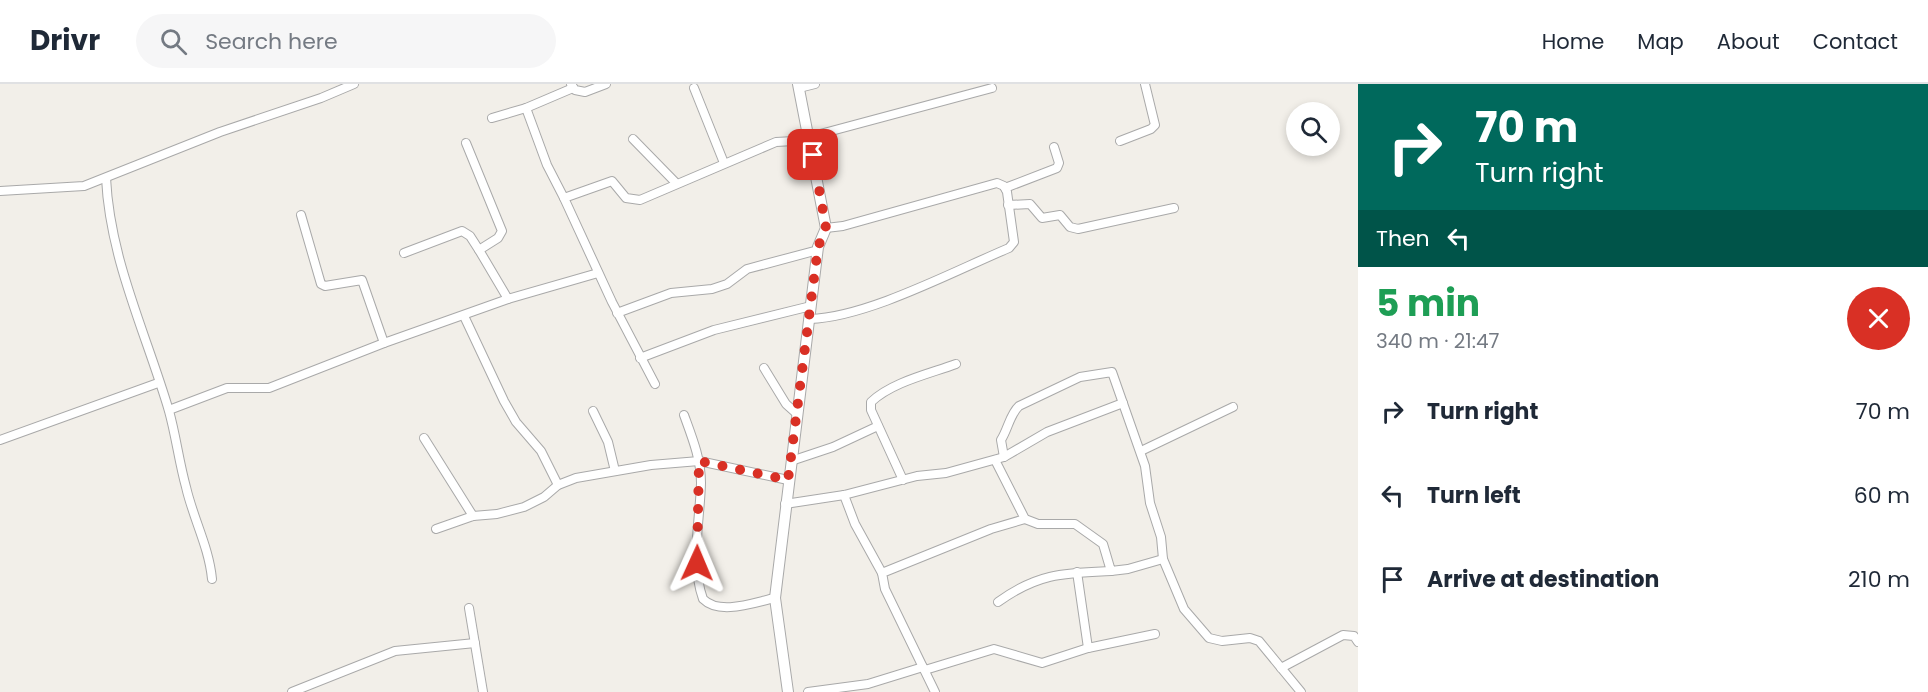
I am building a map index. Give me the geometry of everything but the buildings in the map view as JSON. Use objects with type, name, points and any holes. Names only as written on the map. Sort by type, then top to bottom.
[{"type":"street","points":[[0,191],[65,189],[84,186],[220,132],[321,99],[354,84]]},
{"type":"street","points":[[492,118],[526,108],[572,86],[577,92],[585,92],[606,84]]},
{"type":"street","points":[[788,692],[775,598],[796,413],[818,250],[826,228],[798,86],[815,84]]},
{"type":"street","points":[[1120,141],[1151,129],[1155,125],[1145,84]]},
{"type":"street","points":[[694,88],[724,163]]},
{"type":"street","points":[[564,198],[612,181],[626,198],[633,201],[776,142],[809,136],[992,88]]},
{"type":"street","points":[[526,108],[547,165],[617,313],[655,384]]},
{"type":"street","points":[[633,139],[676,183]]},
{"type":"street","points":[[466,143],[502,231],[498,238],[479,250]]},
{"type":"street","points":[[1005,188],[1057,168],[1059,163],[1054,147]]},
{"type":"street","points":[[105,178],[106,198],[120,262],[169,410],[186,488],[209,556],[212,579]]},
{"type":"street","points":[[810,319],[835,318],[890,298],[1009,248],[1014,242],[1005,188],[997,183],[843,226],[826,228]]},
{"type":"street","points":[[1008,206],[1030,204],[1042,218],[1060,215],[1070,227],[1078,229],[1174,208]]},
{"type":"street","points":[[301,215],[322,285],[359,279],[364,282],[384,343]]},
{"type":"street","points":[[404,253],[462,231],[470,236],[508,299]]},
{"type":"street","points":[[617,313],[681,291],[712,289],[727,284],[747,269],[818,250]]},
{"type":"street","points":[[169,410],[227,388],[269,388],[384,343],[508,299],[598,273]]},
{"type":"street","points":[[640,358],[714,330],[811,306]]},
{"type":"street","points":[[464,316],[504,401],[516,422],[541,451],[558,485]]},
{"type":"street","points":[[903,480],[870,407],[878,396],[956,364]]},
{"type":"street","points":[[764,368],[790,409],[796,413]]},
{"type":"street","points":[[1025,519],[1000,458],[1001,440],[1015,409],[1072,380],[1112,372],[1141,451],[1150,503],[1161,537],[1163,560],[1184,609],[1206,637],[1222,641],[1253,638],[1301,692]]},
{"type":"street","points":[[0,440],[158,382]]},
{"type":"street","points":[[785,504],[844,495],[903,480],[946,473],[1000,458],[1075,419],[1123,403]]},
{"type":"street","points":[[1141,451],[1233,407]]},
{"type":"street","points":[[593,411],[608,442],[615,471]]},
{"type":"street","points":[[684,415],[699,461],[701,482],[696,554],[704,599],[712,605],[727,606],[775,598]]},
{"type":"street","points":[[791,461],[833,447],[879,426]]},
{"type":"street","points":[[424,438],[473,516]]},
{"type":"street","points":[[436,529],[473,516],[525,507],[544,497],[558,485],[576,478],[651,465],[699,461],[788,480]]},
{"type":"street","points":[[844,495],[855,524],[882,573],[885,589],[935,692]]},
{"type":"street","points":[[882,573],[991,529],[1025,519],[1038,524],[1076,524],[1103,544],[1111,571]]},
{"type":"street","points":[[998,602],[1041,578],[1077,572],[1128,569],[1163,560]]},
{"type":"street","points":[[1077,572],[1088,648]]},
{"type":"street","points":[[469,608],[483,692]]},
{"type":"street","points":[[808,692],[868,684],[994,649],[1042,663],[1088,648],[1155,634]]},
{"type":"street","points":[[1281,668],[1343,635],[1354,636],[1358,642]]},
{"type":"street","points":[[292,692],[395,651],[475,643]]},
{"type":"route","points":[[697,563],[696,545],[701,482],[699,461],[788,480],[818,247],[826,228],[813,155]]}]
